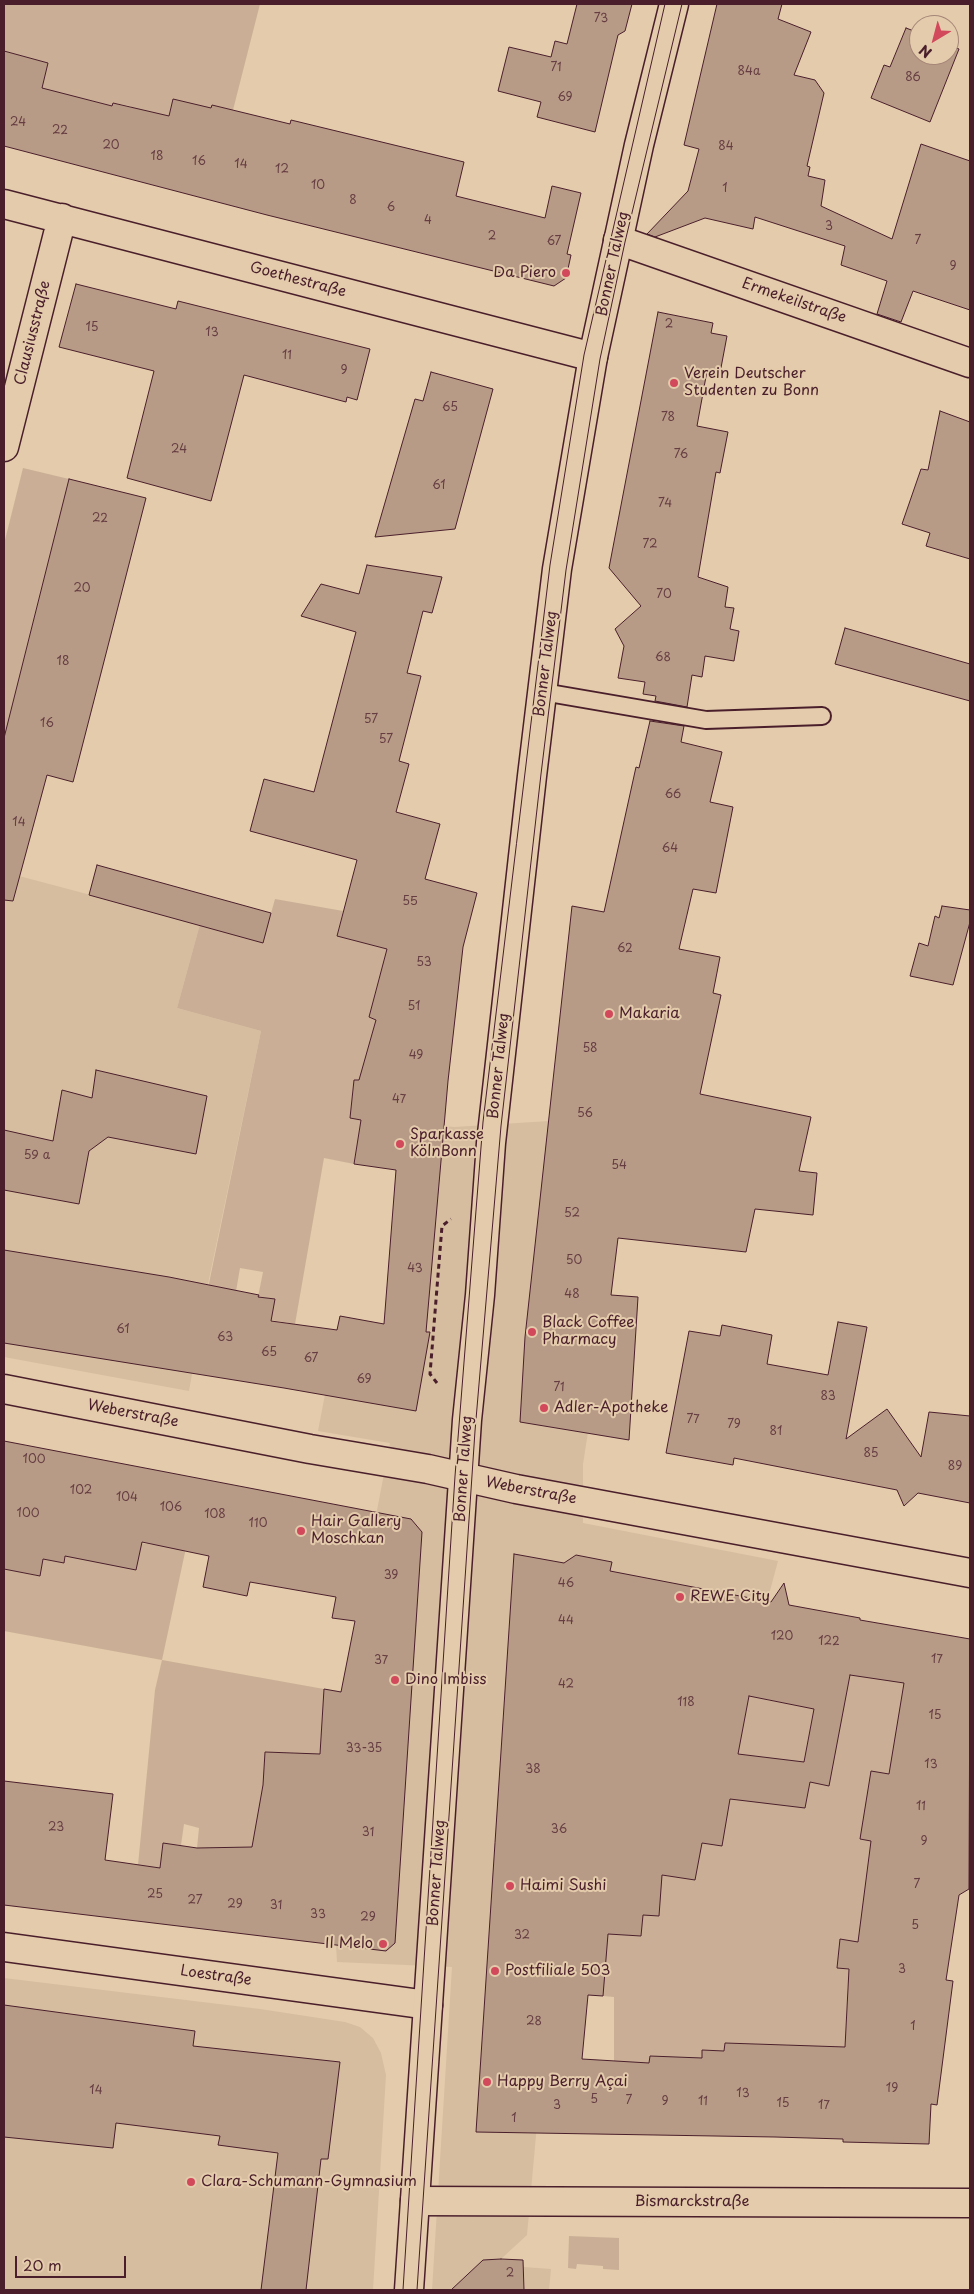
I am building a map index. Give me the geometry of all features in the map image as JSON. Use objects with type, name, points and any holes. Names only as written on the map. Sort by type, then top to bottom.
[{"type":"street","name":"Bonner Talweg","points":[[409,2290],[463,1477],[491,1143],[557,569],[593,357],[618,240],[674,4]]},
{"type":"street","name":"Goethestraße","points":[[4,204],[593,357]]},
{"type":"street","name":"Clausiusstraße","points":[[4,447],[62,218]]},
{"type":"street","name":"Ermekeilstraße","points":[[618,240],[970,363]]},
{"type":"street","name":"Weberstraße","points":[[4,1389],[463,1477],[516,1489],[970,1573]]},
{"type":"street","name":"Loestraße","points":[[4,1947],[428,2005]]},
{"type":"street","name":"Bismarckstraße","points":[[415,2201],[970,2203]]},
{"type":"lane","points":[[543,692],[706,720],[822,716]]},
{"type":"path","points":[[430,1374],[442,1226]]},
{"type":"shaded area","points":[[4,4],[260,4],[233,110],[212,105],[209,114],[173,99],[165,132],[130,106],[114,103],[112,106],[82,98],[40,95],[48,63],[4,51]]},
{"type":"shaded area","points":[[23,468],[69,479],[4,738],[4,544]]},
{"type":"shaded area","points":[[4,872],[200,924],[177,1008],[261,1031],[208,1284],[189,1391],[4,1357]]},
{"type":"shaded area","points":[[275,899],[343,911],[337,936],[390,950],[380,975],[369,1017],[376,1020],[369,1046],[369,1080],[354,1080],[350,1118],[361,1120],[354,1164],[324,1158],[295,1324],[271,1320],[275,1299],[258,1297],[263,1272],[240,1268],[234,1303],[206,1298],[261,1031],[177,1008],[200,924],[263,942]]},
{"type":"shaded area","points":[[361,1120],[455,1127],[549,1121],[598,1236],[589,1293],[638,1297],[637,1319],[577,1315],[588,1432],[583,1464],[583,1523],[778,1561],[767,1602],[736,1764],[664,1840],[552,1993],[586,2012],[584,2039],[545,2036],[527,2235],[501,2259],[523,2260],[524,2267],[551,2269],[549,2290],[432,2290],[452,1967],[337,1962],[336,1945],[347,1857],[317,1795],[324,1689],[342,1691],[390,1443],[318,1431],[340,1316],[384,1324],[396,1170],[355,1161]]},
{"type":"shaded area","points":[[4,1521],[18,1523],[9,1570],[39,1576],[43,1559],[64,1563],[69,1535],[157,1545],[159,1537],[187,1543],[162,1660],[4,1631]]},
{"type":"shaded area","points":[[162,1660],[324,1689],[317,1795],[294,1791],[296,1753],[265,1752],[260,1871],[197,1848],[199,1828],[184,1824],[181,1845],[163,1844],[160,1868],[138,1865],[155,1690]]},
{"type":"shaded area","points":[[755,1665],[767,1700],[790,1704],[822,1671],[804,1762],[772,1804],[805,1808],[810,1782],[828,1785],[850,1675],[917,1683],[889,1774],[860,1839],[902,1845],[888,1946],[840,1940],[837,1968],[877,1973],[848,1984],[845,2047],[824,2046],[823,2071],[789,2045],[725,2043],[724,2051],[702,2050],[702,2069],[650,2056],[649,2063],[614,2067],[614,1997],[603,1996],[595,1933],[641,1936],[643,1915],[639,1872],[695,1880],[701,1843],[736,1764]]},
{"type":"shaded area","name":"Clara-Schumann-Gymnasium","points":[[4,1978],[260,2009],[345,2022],[360,2027],[373,2038],[381,2053],[386,2075],[373,2290],[4,2290]]},
{"type":"shaded area","points":[[569,2236],[619,2238],[619,2270],[603,2269],[603,2266],[577,2264],[576,2269],[568,2268]]},
{"type":"building","points":[[577,4],[632,4],[625,31],[618,35],[595,132],[537,117],[541,102],[498,91],[509,47],[551,57],[555,41],[567,44]]},
{"type":"building","points":[[717,4],[782,4],[778,19],[811,32],[794,75],[815,80],[824,93],[807,166],[810,167],[808,176],[825,180],[821,206],[892,239],[921,144],[970,161],[970,310],[913,291],[901,322],[877,314],[887,281],[841,265],[845,246],[755,217],[753,229],[705,218],[655,237],[647,234],[688,191],[699,149],[684,145]]},
{"type":"building","points":[[906,28],[909,29],[909,65],[953,65],[930,122],[871,98],[884,65],[890,67]]},
{"type":"building","points":[[4,51],[48,63],[42,88],[112,106],[113,103],[169,116],[173,99],[211,108],[212,105],[290,124],[291,120],[464,162],[456,196],[545,218],[552,186],[581,193],[567,254],[571,255],[566,278],[554,286],[267,215],[4,146]]},
{"type":"building","points":[[76,284],[176,309],[178,301],[370,349],[357,400],[347,397],[346,402],[244,375],[211,501],[127,478],[154,371],[59,347]]},
{"type":"building","points":[[658,312],[713,323],[711,333],[727,336],[720,373],[707,371],[697,426],[728,432],[720,473],[716,472],[698,577],[728,587],[725,607],[734,608],[730,629],[739,631],[734,661],[705,656],[702,677],[692,675],[687,707],[655,701],[656,696],[643,694],[645,682],[618,678],[624,646],[615,629],[641,606],[609,568]]},
{"type":"building","points":[[431,372],[493,389],[455,529],[375,537],[415,399],[423,401]]},
{"type":"building","points":[[940,411],[970,422],[970,559],[926,546],[930,533],[902,524],[921,469],[928,470]]},
{"type":"building","points":[[69,479],[146,498],[73,782],[47,775],[13,901],[4,900],[4,738]]},
{"type":"building","points":[[367,565],[442,577],[432,613],[423,611],[407,673],[421,676],[399,761],[409,764],[396,812],[440,824],[425,879],[477,893],[463,947],[448,1081],[426,1332],[430,1332],[416,1411],[4,1343],[4,1250],[169,1277],[275,1299],[271,1321],[337,1330],[340,1316],[384,1324],[396,1170],[354,1164],[361,1120],[350,1118],[354,1080],[359,1080],[376,1020],[369,1017],[387,949],[337,936],[357,860],[250,831],[264,779],[314,792],[356,632],[301,616],[321,584],[359,594]]},
{"type":"building","points":[[845,628],[970,664],[970,701],[835,664]]},
{"type":"building","points":[[650,721],[684,726],[681,742],[722,752],[710,802],[733,807],[716,893],[693,889],[679,949],[720,957],[713,993],[721,995],[700,1094],[811,1117],[799,1171],[817,1173],[813,1215],[755,1209],[746,1252],[618,1238],[611,1295],[638,1297],[629,1440],[520,1422],[525,1337],[572,906],[604,912],[636,767],[639,768]]},
{"type":"building","points":[[97,865],[271,913],[263,943],[89,895]]},
{"type":"building","points":[[942,906],[970,910],[970,922],[953,985],[910,976],[919,943],[928,946],[935,916],[939,918]]},
{"type":"building","points":[[96,1070],[207,1096],[196,1154],[108,1137],[89,1151],[79,1204],[4,1190],[4,1130],[53,1141],[62,1090],[92,1098]]},
{"type":"building","points":[[838,1322],[867,1327],[846,1439],[887,1409],[921,1457],[929,1412],[970,1416],[970,1503],[918,1493],[904,1506],[897,1490],[734,1458],[733,1465],[666,1453],[689,1331],[720,1336],[722,1325],[772,1335],[767,1364],[828,1375]]},
{"type":"building","points":[[4,1441],[411,1519],[422,1532],[395,1943],[386,1951],[4,1905],[4,1781],[113,1794],[105,1860],[160,1868],[163,1843],[197,1848],[252,1847],[263,1785],[265,1752],[320,1754],[324,1689],[341,1692],[355,1621],[332,1618],[336,1597],[250,1582],[247,1596],[203,1587],[209,1556],[142,1542],[136,1570],[65,1556],[64,1563],[43,1559],[40,1576],[4,1569]]},
{"type":"building","points":[[514,1554],[564,1563],[576,1555],[612,1562],[610,1571],[771,1602],[784,1583],[789,1605],[860,1618],[860,1620],[970,1639],[969,1889],[959,1895],[946,1980],[953,1981],[937,2105],[931,2104],[929,2144],[843,2142],[843,2139],[775,2137],[476,2132]],"holes":[[[850,1675],[904,1683],[889,1774],[871,1771],[860,1839],[871,1841],[858,1942],[840,1939],[837,1968],[849,1969],[845,2047],[725,2043],[724,2051],[702,2050],[702,2058],[650,2056],[649,2063],[582,2059],[588,1995],[603,1996],[608,1934],[641,1936],[643,1915],[659,1916],[662,1875],[695,1880],[702,1843],[722,1846],[730,1799],[805,1808],[810,1782],[829,1786]],[[749,1696],[814,1709],[804,1762],[738,1754]]]},
{"type":"building","points":[[4,2005],[195,2031],[193,2046],[340,2062],[328,2159],[321,2159],[306,2290],[261,2290],[278,2153],[218,2145],[220,2136],[116,2123],[113,2148],[4,2137]]},
{"type":"building","points":[[483,2260],[523,2260],[524,2290],[451,2290]]},
{"type":"tram line","points":[[403,2290],[455,1476],[483,1122],[550,565],[584,355],[665,4]]},
{"type":"tram line","points":[[417,2290],[475,1431],[501,1126],[541,774],[566,570],[600,359],[625,242],[682,4]]},
{"type":"place","name":"Da Piero","points":[[566,273]]},
{"type":"place","name":"Verein Deutscher Studenten zu Bonn","points":[[674,383]]},
{"type":"place","name":"Makaria","points":[[609,1014]]},
{"type":"place","name":"Sparkasse KölnBonn","points":[[400,1144]]},
{"type":"place","name":"Black Coffee Pharmacy","points":[[532,1332]]},
{"type":"place","name":"Adler-Apotheke","points":[[544,1408]]},
{"type":"place","name":"Hair Gallery Moschkan","points":[[301,1531]]},
{"type":"place","name":"REWE City","points":[[680,1597]]},
{"type":"place","name":"Dino Imbiss","points":[[395,1680]]},
{"type":"place","name":"Haimi Sushi","points":[[510,1886]]},
{"type":"place","name":"Il Melo","points":[[383,1944]]},
{"type":"place","name":"Postfiliale 503","points":[[495,1971]]},
{"type":"place","name":"Happy Berry Açai","points":[[487,2082]]},
{"type":"place","name":"Clara-Schumann-Gymnasium","points":[[191,2182]]}]
